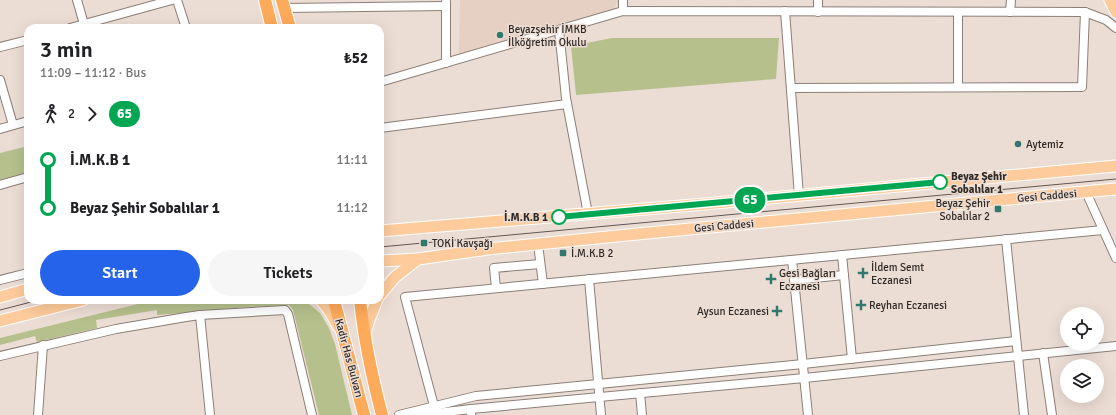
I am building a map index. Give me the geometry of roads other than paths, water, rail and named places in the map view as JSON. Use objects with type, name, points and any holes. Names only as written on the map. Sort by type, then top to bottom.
[{"type":"highway","points":[[265,0],[271,24]]},
{"type":"highway","points":[[283,4],[289,24]]},
{"type":"highway","name":"Kadir Has Bulvarı","points":[[335,304],[364,415]]},
{"type":"highway","name":"Kadir Has Bulvarı","points":[[361,304],[370,366],[382,415]]},
{"type":"main road","points":[[1110,0],[1116,12]]},
{"type":"main road","points":[[384,231],[799,196],[1116,166]]},
{"type":"main road","name":"Gesi Caddesi","points":[[384,261],[538,244],[1116,189]]},
{"type":"main road","points":[[384,291],[395,277],[418,258]]},
{"type":"main road","points":[[0,296],[24,291]]},
{"type":"main road","points":[[0,321],[67,304]]},
{"type":"main road","points":[[324,304],[344,336]]},
{"type":"main road","points":[[365,339],[369,320],[375,304]]},
{"type":"street","points":[[77,0],[84,24],[172,0]]},
{"type":"street","points":[[177,0],[185,24]]},
{"type":"street","points":[[623,0],[623,11]]},
{"type":"street","points":[[818,0],[818,12]]},
{"type":"street","points":[[1010,12],[1011,0]]},
{"type":"street","points":[[283,4],[446,3],[446,63]]},
{"type":"street","points":[[384,81],[623,11],[1085,12],[1106,20],[1116,28]]},
{"type":"street","points":[[785,12],[799,196]]},
{"type":"street","points":[[958,12],[958,87]]},
{"type":"street","points":[[791,88],[1082,87],[1085,12]]},
{"type":"street","points":[[559,30],[567,104],[588,214]]},
{"type":"street","points":[[0,47],[24,41]]},
{"type":"street","points":[[0,80],[12,125]]},
{"type":"street","points":[[384,127],[567,104]]},
{"type":"street","points":[[0,129],[24,122]]},
{"type":"street","points":[[0,184],[24,178]]},
{"type":"street","points":[[1086,192],[1116,258]]},
{"type":"street","points":[[434,406],[405,297],[1103,230]]},
{"type":"street","points":[[1006,239],[1024,415]]},
{"type":"street","points":[[538,244],[543,284]]},
{"type":"street","points":[[842,255],[852,359]]},
{"type":"street","points":[[792,260],[808,415]]},
{"type":"street","points":[[496,288],[494,268],[540,264]]},
{"type":"street","points":[[0,280],[24,274]]},
{"type":"street","points":[[794,280],[844,275]]},
{"type":"street","points":[[589,279],[601,415]]},
{"type":"street","points":[[0,356],[116,329],[200,315],[286,310],[312,415]]},
{"type":"street","points":[[200,315],[210,415]]},
{"type":"street","points":[[399,415],[476,396],[803,364],[1016,341]]},
{"type":"street","points":[[38,415],[43,345]]},
{"type":"street","points":[[420,415],[471,412],[600,397],[1116,346]]},
{"type":"street","points":[[1044,353],[1052,415]]},
{"type":"street","points":[[640,393],[642,415]]},
{"type":"tram line","points":[[384,247],[1116,179]]},
{"type":"tram line","points":[[0,310],[24,304]]},
{"type":"place","name":"Beyazşehir İMKB İlköğretim Okulu","points":[[500,35]]},
{"type":"place","name":"Aytemiz","points":[[1018,144]]},
{"type":"place","name":"Beyaz Şehir Sobalılar 1","points":[[940,182]]},
{"type":"place","name":"Beyaz Şehir Sobalılar 2","points":[[998,209]]},
{"type":"place","name":"İ.M.K.B 1","points":[[559,217]]},
{"type":"place","name":"TOKİ Kavşağı","points":[[424,243]]},
{"type":"place","name":"İ.M.K.B 2","points":[[563,253]]},
{"type":"place","name":"İldem Semt Eczanesi","points":[[863,273]]},
{"type":"place","name":"Gesi Bağları Eczanesi","points":[[771,279]]},
{"type":"place","name":"Reyhan Eczanesi","points":[[861,305]]},
{"type":"place","name":"Aysun Eczanesi","points":[[777,311]]}]
